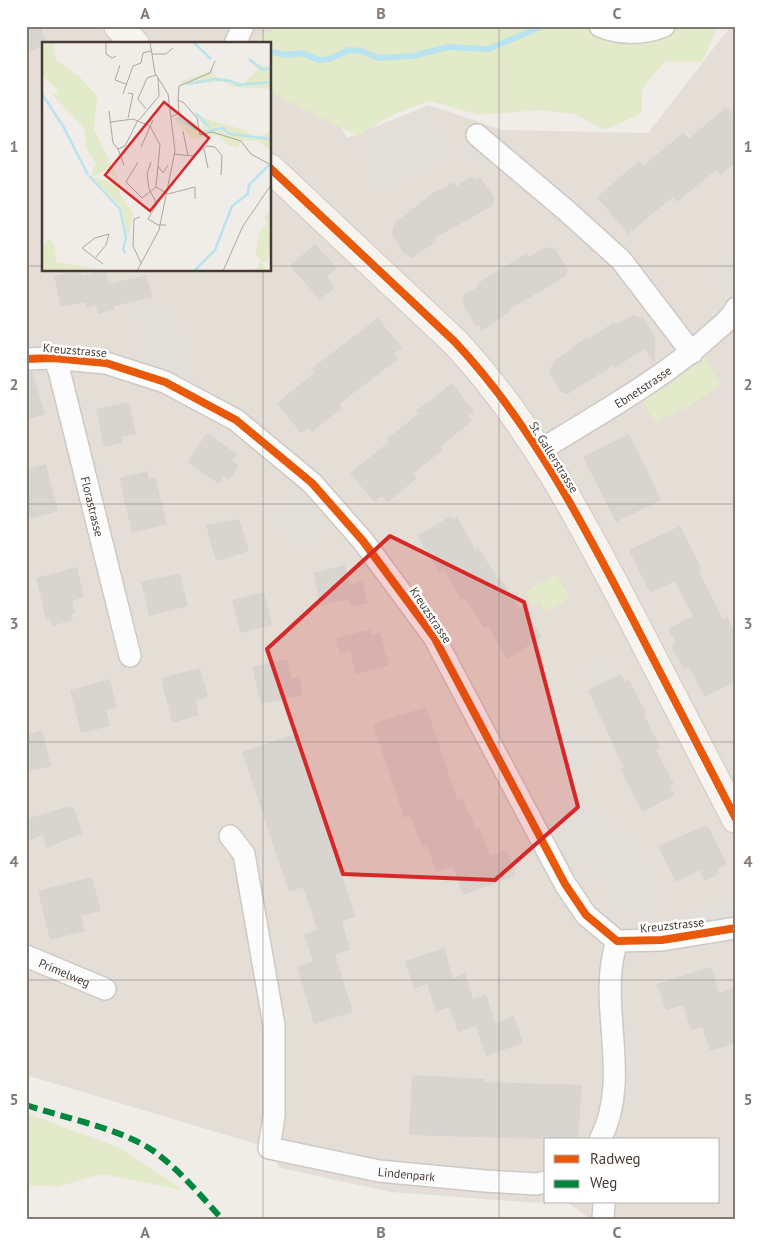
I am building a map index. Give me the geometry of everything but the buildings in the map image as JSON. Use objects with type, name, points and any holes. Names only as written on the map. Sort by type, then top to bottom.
[{"type":"street","points":[[118,26],[133,42]]},
{"type":"street","points":[[235,42],[243,26]]},
{"type":"street","points":[[600,26],[623,32],[647,33],[664,26]]},
{"type":"street","points":[[477,135],[568,212],[621,260],[692,353]]},
{"type":"street","name":"St. Gallerstrasse","points":[[271,169],[455,342],[480,370],[539,450],[605,567],[736,819]]},
{"type":"street","name":"Ebnetstrasse","points":[[539,450],[659,376],[692,353],[732,317],[736,308]]},
{"type":"street","name":"Kreuzstrasse","points":[[26,359],[53,358],[106,363],[165,382],[236,420],[312,483],[363,541],[434,636],[565,884],[586,915],[617,941],[656,940],[736,928]]},
{"type":"street","name":"Florastrasse","points":[[53,358],[58,370],[130,656]]},
{"type":"street","name":"Lindenpark","points":[[230,836],[244,854],[274,1024],[274,1116],[269,1148],[379,1171],[485,1181],[536,1184],[544,1182]]},
{"type":"street","points":[[601,1138],[612,1103],[615,1078],[611,962],[617,941]]},
{"type":"street","name":"Primelweg","points":[[26,956],[105,989]]},
{"type":"street","points":[[603,1220],[604,1204]]},
{"type":"highlighted area","points":[[390,536],[524,602],[578,807],[495,880],[343,874],[267,649]]},
{"type":"shaded area","points":[[26,26],[290,26],[347,138],[429,105],[503,130],[648,133],[731,26],[736,26],[736,1220],[593,1220],[569,1204],[720,1204],[720,1138],[544,1138],[544,1201],[537,1203],[391,1192],[280,1168],[269,1148],[26,1075]]},
{"type":"shaded area","points":[[427,110],[448,157],[379,187],[358,141]]},
{"type":"shaded area","points":[[470,141],[494,162],[481,168],[457,149]]},
{"type":"shaded area","points":[[729,252],[736,259],[736,271],[726,290],[715,278]]},
{"type":"shaded area","points":[[154,303],[157,314],[171,310],[191,348],[177,356],[192,361],[189,376],[162,369],[145,357],[133,307]]},
{"type":"shaded area","points":[[298,493],[330,528],[306,548],[304,546],[299,550],[270,517]]},
{"type":"shaded area","points":[[609,657],[617,672],[595,685],[587,669]]},
{"type":"shaded area","points":[[514,672],[552,700],[550,703],[556,706],[548,717],[596,752],[573,782],[502,731],[511,718],[506,685]]},
{"type":"shaded area","points":[[545,779],[636,843],[664,898],[657,909],[639,917],[622,914],[599,874],[588,868],[608,860],[601,855],[574,865],[559,837],[542,820]]},
{"type":"shaded area","points":[[730,905],[733,912],[736,912],[736,920],[695,926],[693,911]]},
{"type":"green space","points":[[284,26],[718,26],[702,62],[665,61],[642,89],[642,113],[605,130],[574,114],[542,110],[480,115],[429,101],[392,115],[358,136],[271,94],[271,42],[256,42],[263,33]]},
{"type":"green space","points":[[705,357],[720,384],[692,405],[655,423],[642,400],[676,381]]},
{"type":"green space","points":[[556,574],[570,598],[545,612],[539,601],[532,605],[525,592]]},
{"type":"green space","points":[[26,1113],[120,1148],[183,1190],[101,1174],[57,1187],[26,1185]]},
{"type":"waterway","points":[[273,52],[286,55],[302,53],[319,60],[329,59],[349,50],[361,51],[379,58],[413,56],[448,47],[489,49],[543,26]]},
{"type":"marked path","points":[[26,1105],[108,1130],[139,1142],[162,1157],[198,1192],[223,1220]]},
{"type":"cycle path","points":[[271,169],[455,342],[507,405],[552,473],[593,544],[736,819]]},
{"type":"cycle path","points":[[26,359],[53,358],[106,363],[165,382],[236,420],[312,483],[363,541],[434,637],[565,884],[586,915],[617,941],[662,940],[736,928]]}]
